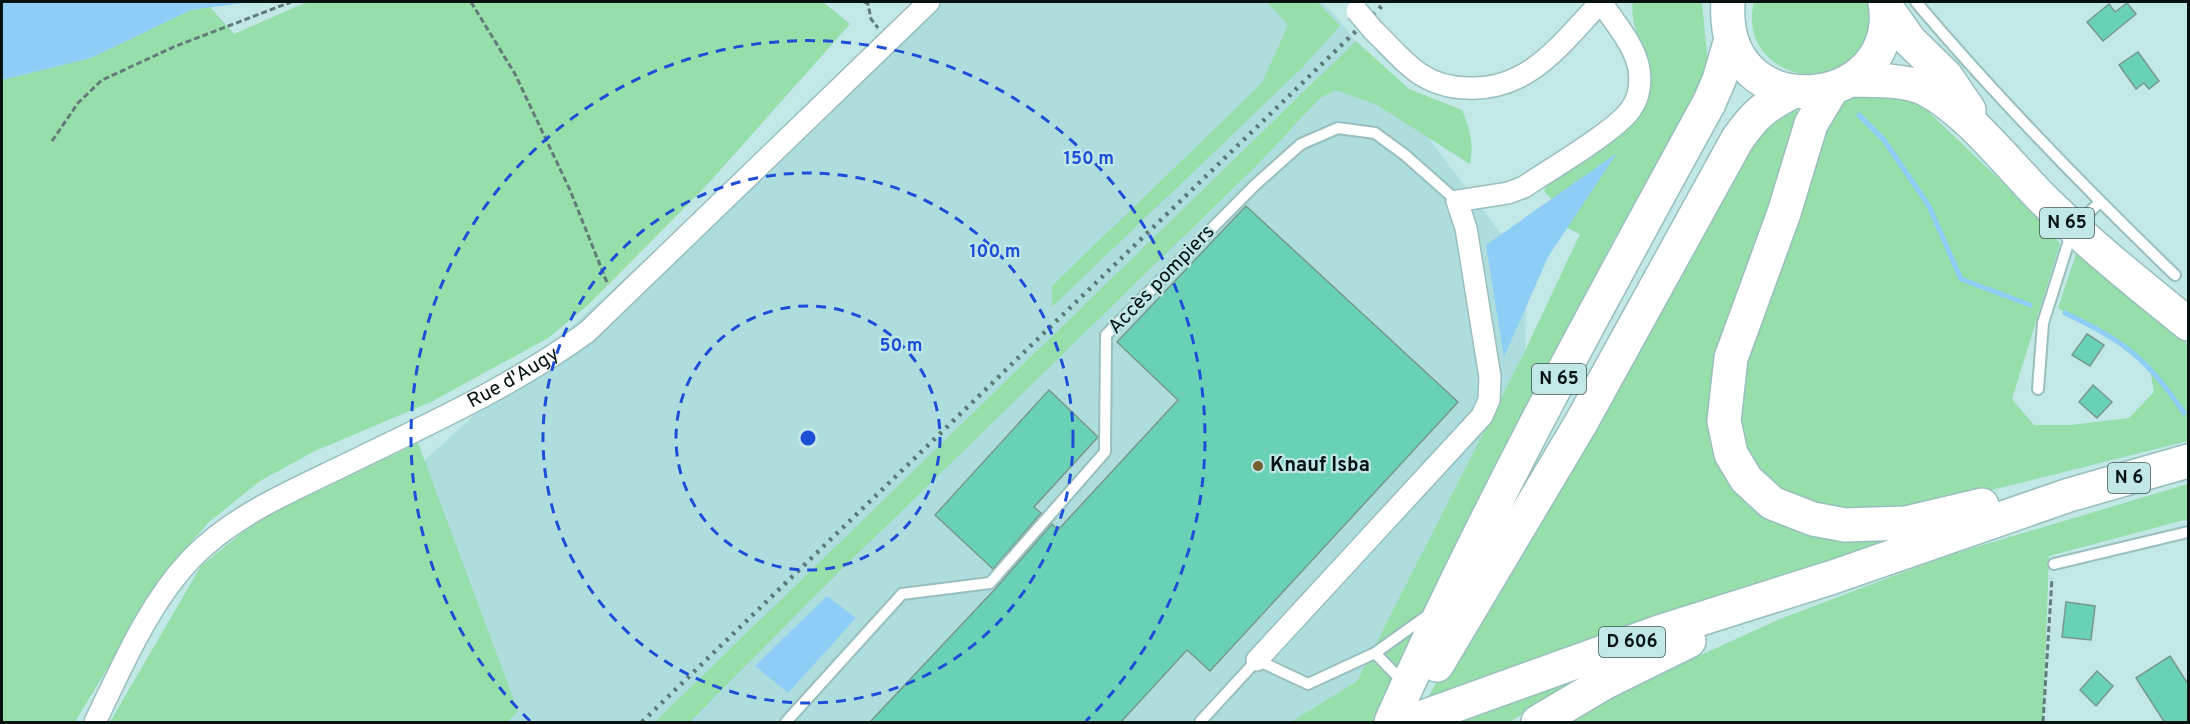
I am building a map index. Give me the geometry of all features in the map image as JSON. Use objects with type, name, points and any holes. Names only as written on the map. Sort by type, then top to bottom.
[{"type":"main road","points":[[1728,2],[1731,39],[1748,68],[1768,83],[1792,92],[1813,93],[1841,84]]},
{"type":"main road","points":[[1896,3],[1878,48],[1866,66],[1841,84],[1811,124],[1784,213],[1731,358],[1724,421],[1734,460],[1746,479],[1772,503],[1813,519],[1845,525],[1906,524],[2038,492],[2069,495]]},
{"type":"main road","name":"N 65","points":[[1896,3],[1910,41],[1946,76],[1986,137]]},
{"type":"main road","name":"N 65","points":[[1391,723],[1446,602],[1540,414],[1710,103],[1731,39]]},
{"type":"main road","name":"N 65","points":[[1841,84],[1906,83],[1924,89],[1986,137],[2073,228],[2188,324]]},
{"type":"main road","name":"N 65","points":[[1400,723],[1422,692],[1581,423],[1737,140],[1753,116],[1766,105],[1792,92]]},
{"type":"main road","name":"N 6","points":[[2069,495],[2188,461]]},
{"type":"main road","name":"D 606","points":[[1421,718],[1659,632],[1833,577],[2069,495]]},
{"type":"main road","name":"D 606","points":[[1538,723],[1604,683],[1696,637],[1788,602],[1833,577]]},
{"type":"street","name":"Rue d'Augy","points":[[95,723],[158,601],[191,559],[228,526],[287,494],[517,380],[587,332],[929,2]]},
{"type":"street","points":[[1257,660],[1482,416],[1489,400],[1490,377],[1468,239],[1457,201],[1508,193],[1524,187],[1617,123],[1631,110],[1640,85],[1639,69],[1633,52],[1601,2],[1527,75],[1495,88],[1464,88],[1430,80],[1417,72],[1373,30],[1352,6]]},
{"type":"lane","points":[[1896,3],[1969,64],[2100,202],[2175,275]]},
{"type":"lane","name":"Accès pompiers","points":[[786,723],[902,594],[990,583],[1105,452],[1106,335],[1255,185],[1301,144],[1338,128],[1375,133],[1406,155],[1457,201]]},
{"type":"lane","points":[[2037,389],[2043,323],[2073,228],[2100,202]]},
{"type":"lane","points":[[2054,564],[2188,532]]},
{"type":"lane","points":[[1200,723],[1257,660],[1308,684],[1375,653],[1446,602]]},
{"type":"lane","points":[[1375,653],[1407,686]]},
{"type":"path","points":[[52,141],[78,104],[102,80],[176,46],[291,2]]},
{"type":"path","points":[[471,2],[515,74],[570,190],[616,303]]},
{"type":"path","points":[[864,2],[868,4],[871,19],[887,42]]},
{"type":"path","points":[[2043,723],[2049,603],[2054,564]]},
{"type":"shaded area","points":[[929,2],[1322,2],[1340,21],[1527,268],[1525,351],[1357,681],[1291,722],[480,722],[372,508]]},
{"type":"green space","points":[[307,2],[823,2],[850,24],[707,185],[588,305],[548,338],[431,402],[315,451],[260,481],[209,522],[167,569],[75,722],[2,722],[2,80],[91,58],[191,10],[210,7],[234,34]]},
{"type":"green space","points":[[1267,2],[1318,2],[1340,26],[1301,69],[1052,307],[1052,286],[1262,83],[1288,25]]},
{"type":"green space","points":[[1633,2],[1702,2],[1708,65],[1693,103],[1615,237],[1548,366],[1455,555],[1378,720],[1372,722],[1291,722],[1357,681],[1525,351],[1580,234],[1553,221],[1562,210],[1544,191],[1548,182],[1616,134],[1632,119],[1644,102],[1650,85],[1649,68],[1633,18]]},
{"type":"green space","points":[[1754,2],[1870,2],[1866,37],[1852,60],[1831,72],[1807,74],[1783,68],[1764,53],[1753,31]]},
{"type":"green space","points":[[1356,41],[1409,89],[1462,110],[1472,149],[1470,164],[1377,105],[1336,90],[1320,98],[1257,165],[839,572],[690,722],[655,722]]},
{"type":"green space","points":[[1875,91],[1914,98],[2039,217],[2060,244],[2012,399],[2034,425],[2071,425],[2129,418],[2154,392],[2149,364],[2107,335],[2058,308],[2077,251],[2188,345],[2188,441],[1932,505],[1877,511],[1831,507],[1782,490],[1753,465],[1739,433],[1734,406],[1776,263],[1833,104]]},
{"type":"green space","points":[[1795,107],[1801,120],[1713,390],[1762,506],[1943,524],[1424,704],[1752,135]]},
{"type":"green space","points":[[418,443],[518,711],[507,722],[110,722],[201,566],[258,520]]},
{"type":"green space","points":[[2188,484],[2188,519],[2049,556],[2043,722],[1569,722],[1602,700],[1780,619],[1946,556]]},
{"type":"green space","points":[[1597,667],[1566,689],[1509,722],[1443,722]]},
{"type":"water","points":[[2,2],[250,2],[191,10],[91,58],[2,80]]},
{"type":"water","points":[[1617,153],[1548,257],[1504,357],[1486,245]]},
{"type":"water","points":[[827,596],[856,618],[788,693],[755,666]]},
{"type":"building","points":[[2127,3],[2136,14],[2103,41],[2087,22],[2109,4],[2115,12]]},
{"type":"building","points":[[2138,52],[2159,81],[2149,89],[2144,83],[2136,89],[2119,65]]},
{"type":"building","name":"Knauf Isba","points":[[1246,206],[1458,402],[1210,671],[1187,650],[1120,723],[869,723],[996,588],[1052,524],[1058,530],[1178,400],[1117,342]]},
{"type":"building","points":[[2087,334],[2104,345],[2090,366],[2072,355]]},
{"type":"building","points":[[2093,385],[2112,402],[2097,418],[2079,402]]},
{"type":"building","points":[[1049,390],[1098,437],[1034,507],[1041,513],[993,569],[935,515]]},
{"type":"building","points":[[2066,602],[2095,606],[2091,640],[2062,637]]},
{"type":"building","points":[[2170,656],[2188,684],[2188,723],[2165,723],[2136,678]]},
{"type":"building","points":[[2097,671],[2113,686],[2096,706],[2080,690]]},
{"type":"waterway","points":[[1859,115],[1884,140],[1929,206],[1961,279],[2030,305]]},
{"type":"waterway","points":[[2065,313],[2103,332],[2133,353],[2158,378],[2184,413]]},
{"type":"railway","points":[[642,722],[1386,2]]},
{"type":"place","name":"Knauf Isba","points":[[1258,466]]}]
